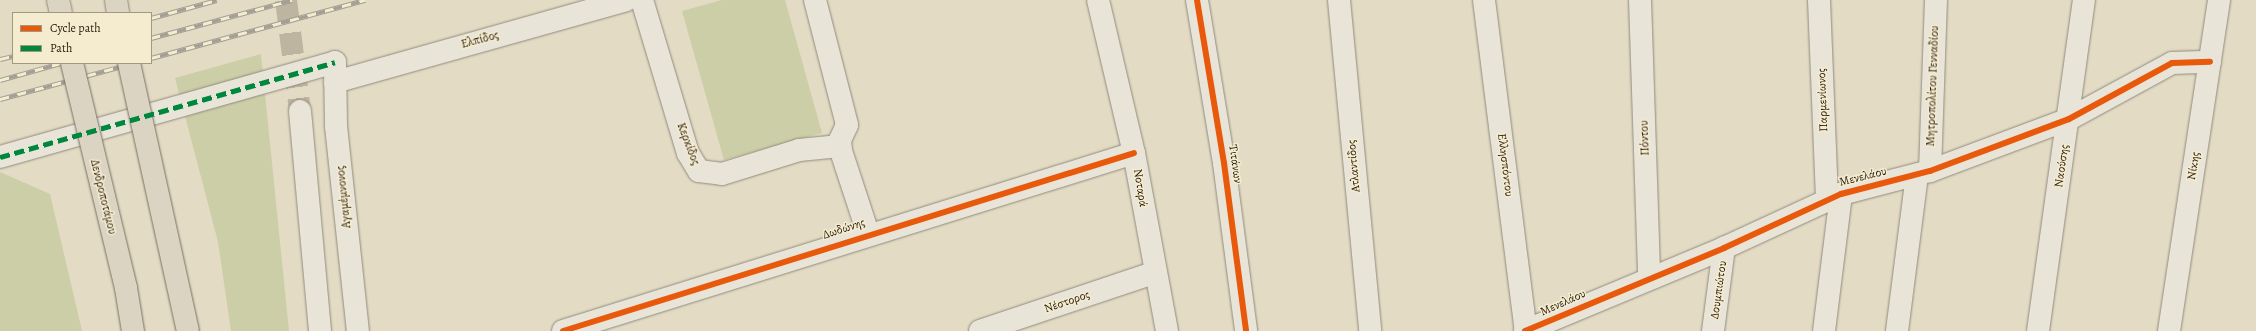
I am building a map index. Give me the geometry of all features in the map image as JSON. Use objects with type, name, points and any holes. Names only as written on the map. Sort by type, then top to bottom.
[{"type":"main road","points":[[58,0],[61,12]]},
{"type":"main road","points":[[116,0],[118,12]]},
{"type":"main road","name":"Δενδροποτάμου","points":[[72,64],[126,288],[133,331]]},
{"type":"main road","points":[[129,64],[188,331]]},
{"type":"street","name":"Ελπίδος","points":[[0,157],[626,0]]},
{"type":"street","name":"Κερκίδος","points":[[642,0],[687,147],[698,171],[722,174],[799,150],[840,146]]},
{"type":"street","points":[[815,0],[847,124],[840,146],[868,234]]},
{"type":"street","name":"Νοταρά","points":[[1098,0],[1134,153],[1153,273],[1167,331]]},
{"type":"street","name":"Τιτάνων","points":[[1197,0],[1224,163],[1246,331]]},
{"type":"street","name":"Ατλαντίδος","points":[[1339,0],[1370,331]]},
{"type":"street","name":"Ελλησπόντου","points":[[1484,0],[1526,331]]},
{"type":"street","name":"Πόντου","points":[[1640,0],[1649,277]]},
{"type":"street","name":"Παρμενίωνος","points":[[1819,0],[1834,197],[1824,331]]},
{"type":"street","name":"Μητροπολίτου Γενναδίου","points":[[1897,331],[1923,173],[1936,0]]},
{"type":"street","name":"Ναούσης","points":[[2038,331],[2069,119],[2084,0]]},
{"type":"street","name":"Νίκης","points":[[2169,331],[2220,0]]},
{"type":"street","name":"Μενελάου","points":[[1526,331],[1649,277],[1724,248],[1834,197],[1923,173],[2069,119],[2172,63],[2210,62]]},
{"type":"street","name":"Αγαμέμνονος","points":[[335,72],[336,126],[358,331]]},
{"type":"street","points":[[300,111],[320,331]]},
{"type":"street","name":"Δωδώνης","points":[[563,331],[868,234],[1134,153]]},
{"type":"street","name":"Δουμπιώτου","points":[[1713,331],[1724,248]]},
{"type":"street","name":"Νέστορος","points":[[980,331],[1153,273]]},
{"type":"green space","points":[[722,0],[785,0],[822,133],[724,160],[682,11]]},
{"type":"green space","points":[[261,54],[289,331],[231,331],[218,242],[175,78]]},
{"type":"green space","points":[[0,172],[50,194],[82,331],[0,331]]},
{"type":"tunnel","points":[[286,0],[300,111]]},
{"type":"railway","points":[[152,18],[217,0]]},
{"type":"railway","points":[[152,38],[292,0]]},
{"type":"railway","points":[[152,58],[365,0]]},
{"type":"railway","points":[[0,59],[12,56]]},
{"type":"railway","points":[[0,80],[57,64]]},
{"type":"railway","points":[[0,99],[129,64]]},
{"type":"marked path","points":[[0,157],[335,62]]},
{"type":"cycle path","points":[[1197,0],[1224,163],[1246,331]]},
{"type":"cycle path","points":[[1525,331],[1724,248],[1841,194],[1930,171],[2069,119],[2172,63],[2210,62]]},
{"type":"cycle path","points":[[563,331],[1134,153]]}]
